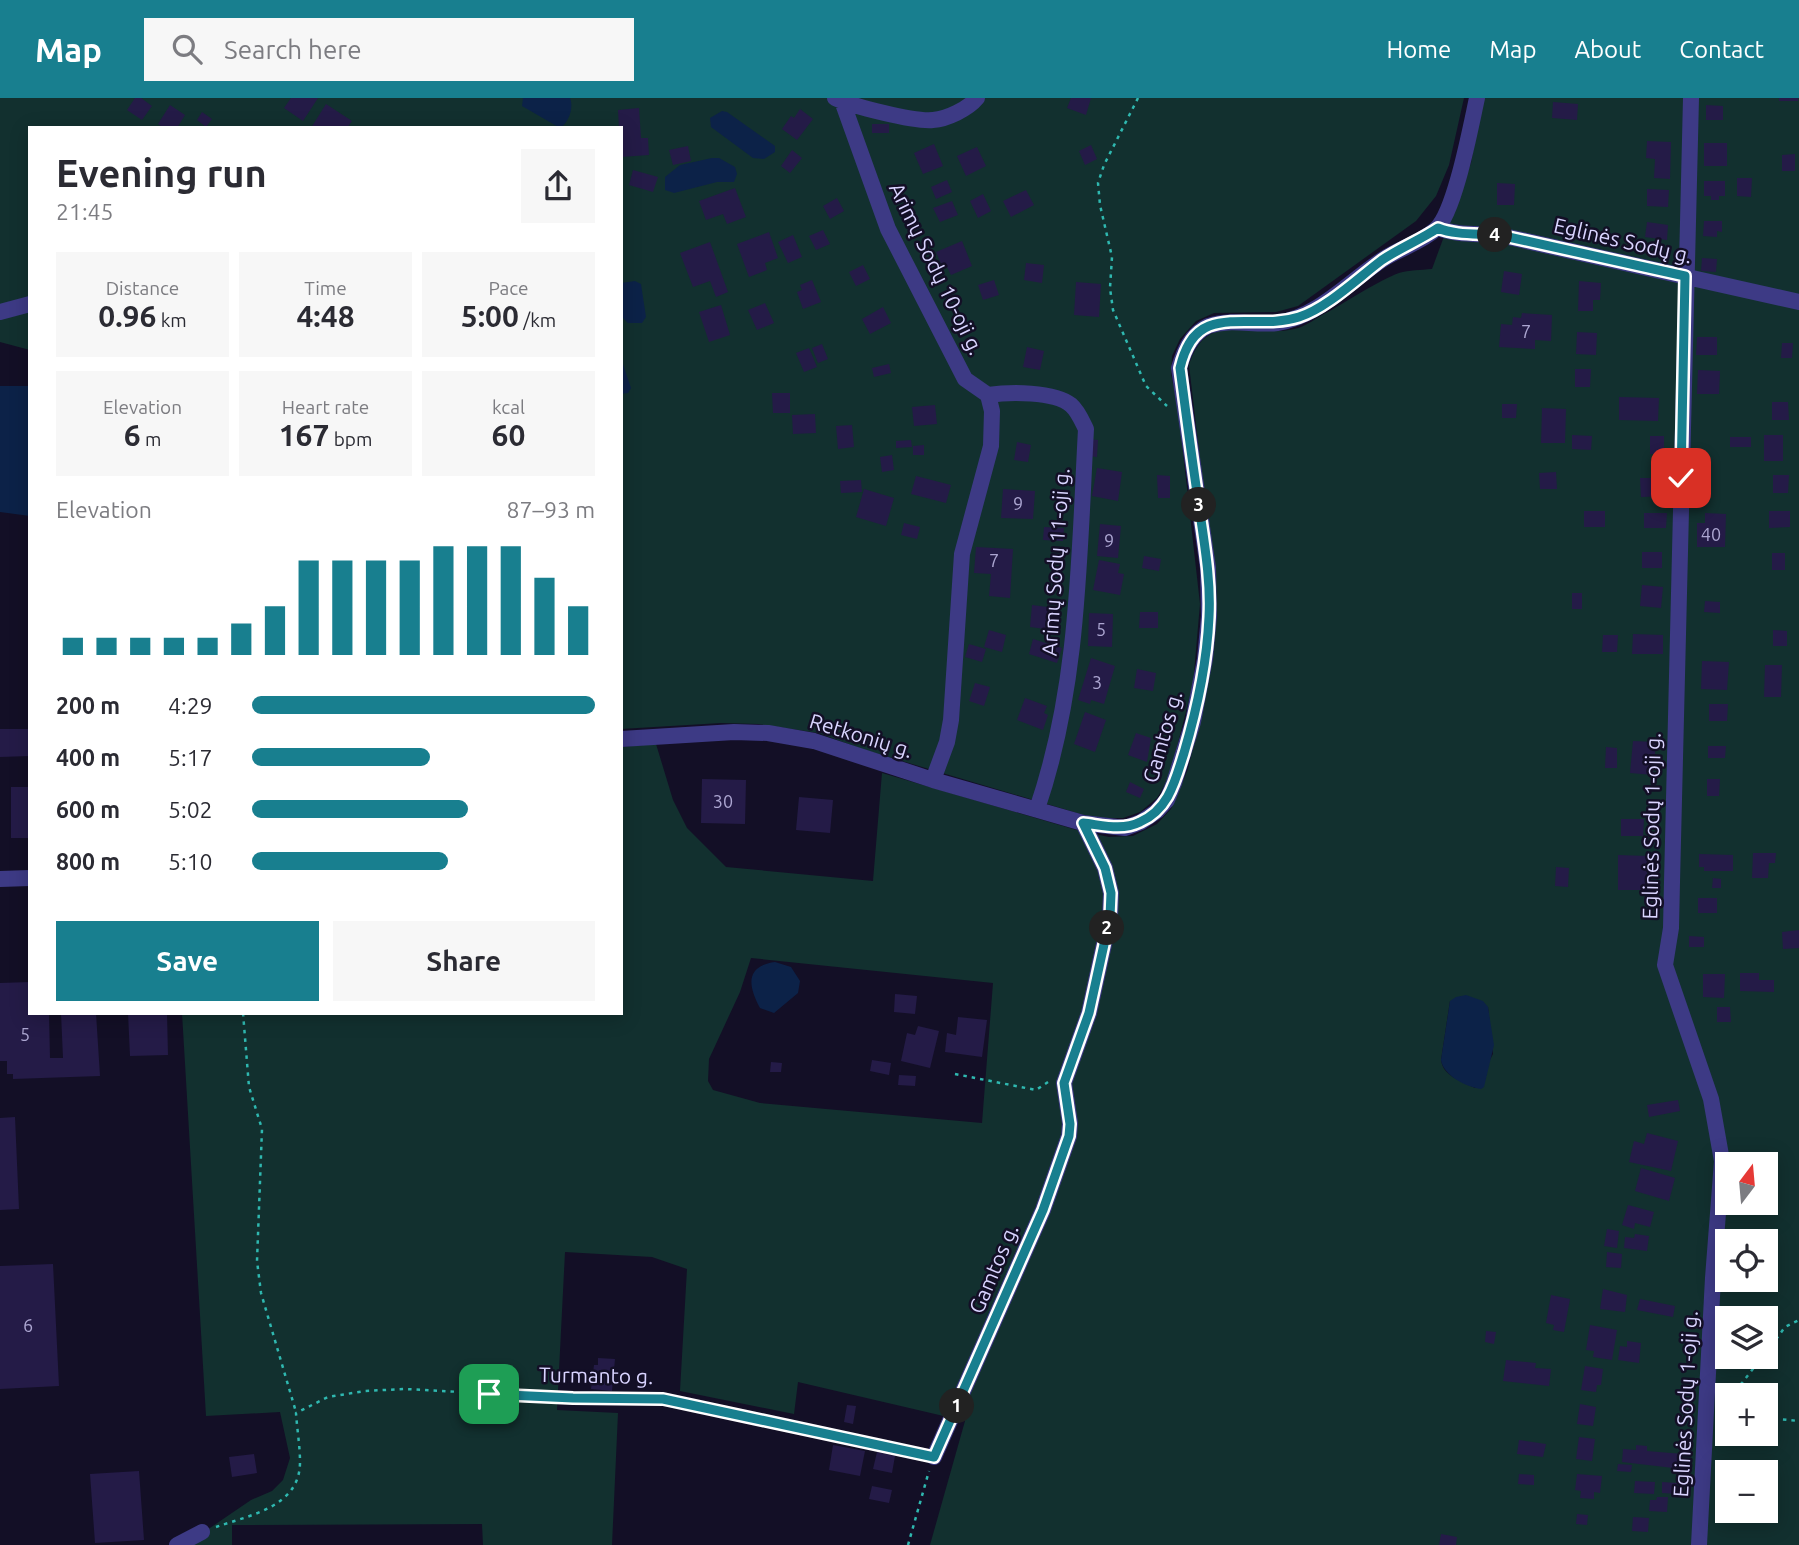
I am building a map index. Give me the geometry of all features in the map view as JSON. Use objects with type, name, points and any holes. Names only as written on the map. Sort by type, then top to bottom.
[{"type":"street","points":[[838,99],[915,119],[933,120],[954,113],[972,104],[977,98]]},
{"type":"street","points":[[1438,228],[1453,197],[1477,98]]},
{"type":"street","name":"Eglinės Sodų 1-oji g.","points":[[1691,98],[1671,928],[1665,965],[1711,1099],[1722,1161],[1699,1545]]},
{"type":"street","name":"Arimų Sodų 10-oji g.","points":[[838,99],[894,240],[965,379],[988,394]]},
{"type":"street","name":"Gamtos g.","points":[[1083,823],[1125,828],[1141,822],[1157,811],[1167,800],[1174,783],[1193,722],[1205,659],[1209,616],[1208,568],[1180,368],[1184,353],[1193,337],[1207,327],[1230,322],[1275,323],[1301,317],[1385,258],[1438,228]]},
{"type":"street","name":"Eglinės Sodų g.","points":[[1438,228],[1450,233],[1478,232],[1504,236],[1799,302]]},
{"type":"street","points":[[0,312],[28,305]]},
{"type":"street","name":"Arimų Sodų 11-oji g.","points":[[988,394],[1007,392],[1059,397],[1073,407],[1086,429],[1074,643],[1051,767],[1037,809]]},
{"type":"street","points":[[933,780],[947,742],[951,720],[962,554],[991,446],[992,411],[988,394]]},
{"type":"street","name":"Retkonių g.","points":[[623,739],[734,732],[768,733],[814,741],[933,780],[1083,823]]},
{"type":"street","name":"Gamtos g.","points":[[934,1457],[1043,1210],[1069,1136],[1070,1124],[1064,1083],[1089,1013],[1110,917],[1111,893],[1105,868],[1083,823]]},
{"type":"street","points":[[0,879],[28,878]]},
{"type":"street","points":[[177,1545],[201,1532]]},
{"type":"path","points":[[1138,98],[1098,183],[1100,205],[1112,257],[1110,288],[1113,310],[1146,386],[1187,426]]},
{"type":"path","points":[[201,1532],[275,1506],[292,1491],[300,1465],[296,1413],[261,1293],[257,1261],[262,1129],[249,1087],[243,1015]]},
{"type":"path","points":[[955,1073],[1036,1090],[1069,1070]]},
{"type":"path","points":[[1778,1337],[1785,1327],[1799,1320]]},
{"type":"path","points":[[1742,1383],[1754,1369]]},
{"type":"path","name":"Turmanto g.","points":[[296,1413],[328,1397],[365,1391],[405,1389],[573,1398],[663,1399],[934,1457]]},
{"type":"path","points":[[1778,1419],[1799,1421]]},
{"type":"path","points":[[908,1545],[934,1457]]},
{"type":"green space","points":[[0,98],[1464,98],[1449,165],[1436,196],[1416,221],[1298,306],[1276,312],[1214,313],[1196,321],[1180,339],[1172,356],[1171,374],[1178,408],[1200,604],[1193,684],[1169,778],[1157,798],[1140,812],[1123,818],[1094,818],[865,750],[818,733],[758,724],[721,723],[623,729],[623,126],[28,126],[28,349],[0,342]]},
{"type":"green space","points":[[1483,98],[1799,98],[1799,1545],[930,1545],[965,1421],[798,1382],[794,1414],[680,1391],[687,1269],[652,1257],[565,1252],[557,1410],[618,1413],[612,1545],[483,1545],[482,1524],[232,1525],[232,1545],[185,1545],[251,1500],[272,1491],[283,1480],[290,1458],[280,1412],[206,1416],[182,1015],[623,1015],[623,747],[656,744],[673,800],[687,828],[726,867],[873,881],[882,773],[1109,837],[1133,836],[1157,824],[1171,809],[1188,769],[1213,658],[1215,587],[1189,365],[1197,347],[1207,336],[1219,331],[1278,331],[1298,328],[1391,276],[1407,271],[1432,269],[1471,163]],"holes":[[[751,958],[993,983],[982,1123],[760,1103],[713,1090],[708,1081],[709,1059],[740,992]],[[1450,1001],[1488,1007],[1493,1054],[1475,1088],[1454,1077],[1442,1066]]]},
{"type":"water","points":[[523,98],[570,98],[571,106],[566,122],[562,126],[557,126],[522,106]]},
{"type":"water","points":[[722,111],[775,146],[775,152],[764,159],[753,158],[711,127],[710,118]]},
{"type":"water","points":[[719,158],[735,167],[737,174],[734,182],[717,182],[674,193],[665,190],[665,177],[680,165]]},
{"type":"water","points":[[635,281],[641,284],[646,317],[642,323],[628,323],[623,318],[623,283]]},
{"type":"water","points":[[623,364],[631,388],[628,393],[623,394]]},
{"type":"water","points":[[0,386],[28,386],[28,516],[0,512]]},
{"type":"water","points":[[775,962],[791,967],[800,981],[798,993],[774,1013],[760,1008],[753,992],[752,978],[758,968]]},
{"type":"water","points":[[1466,995],[1483,1001],[1488,1007],[1494,1045],[1484,1087],[1481,1089],[1456,1079],[1446,1071],[1441,1060],[1450,1001]]},
{"type":"building","points":[[135,98],[141,98],[152,106],[142,120],[127,110]]},
{"type":"building","points":[[291,98],[318,98],[303,121],[284,108]]},
{"type":"building","points":[[1071,98],[1091,98],[1086,115],[1067,108]]},
{"type":"building","points":[[1779,98],[1798,98],[1798,101],[1779,101]]},
{"type":"building","points":[[1553,102],[1578,104],[1577,120],[1552,118]]},
{"type":"building","points":[[326,104],[352,121],[348,126],[312,126]]},
{"type":"building","points":[[170,105],[185,115],[178,126],[158,124]]},
{"type":"building","points":[[1706,105],[1723,106],[1723,120],[1706,120]]},
{"type":"building","points":[[639,108],[641,138],[648,138],[649,155],[623,157],[623,126],[619,126],[618,110]]},
{"type":"building","points":[[800,109],[813,119],[797,140],[782,129]]},
{"type":"building","points":[[202,112],[212,119],[207,126],[197,120]]},
{"type":"building","points":[[872,124],[889,124],[889,133],[872,133]]},
{"type":"building","points":[[1647,141],[1671,142],[1670,179],[1654,178],[1655,159],[1646,158]]},
{"type":"building","points":[[1704,143],[1727,143],[1727,166],[1704,166]]},
{"type":"building","points":[[934,144],[943,166],[923,174],[914,153]]},
{"type":"building","points":[[1091,145],[1097,159],[1085,165],[1079,151]]},
{"type":"building","points":[[688,146],[691,161],[673,165],[669,150]]},
{"type":"building","points":[[977,147],[986,166],[966,176],[957,156]]},
{"type":"building","points":[[792,150],[802,158],[790,173],[781,166]]},
{"type":"building","points":[[1795,154],[1795,171],[1782,171],[1782,155]]},
{"type":"building","points":[[633,170],[658,177],[653,192],[629,185]]},
{"type":"building","points":[[1737,178],[1752,178],[1751,197],[1737,196]]},
{"type":"building","points":[[947,180],[952,192],[936,199],[931,187]]},
{"type":"building","points":[[1704,181],[1725,181],[1725,196],[1719,196],[1719,200],[1711,200],[1711,196],[1704,196]]},
{"type":"building","points":[[1497,183],[1515,184],[1514,205],[1497,205]]},
{"type":"building","points":[[735,188],[746,217],[727,224],[723,214],[706,220],[699,201]]},
{"type":"building","points":[[1647,189],[1669,190],[1668,207],[1647,206]]},
{"type":"building","points":[[1026,190],[1034,205],[1011,217],[1003,201]]},
{"type":"building","points":[[983,194],[991,211],[978,218],[970,201]]},
{"type":"building","points":[[837,198],[844,211],[830,219],[823,206]]},
{"type":"building","points":[[952,201],[958,215],[940,222],[933,208]]},
{"type":"building","points":[[1704,221],[1722,221],[1722,232],[1717,231],[1717,237],[1703,236]]},
{"type":"building","points":[[1647,222],[1668,225],[1667,240],[1645,237]]},
{"type":"building","points":[[823,230],[830,244],[816,250],[809,236]]},
{"type":"building","points":[[769,232],[778,258],[765,263],[767,270],[749,277],[737,244]]},
{"type":"building","points":[[793,235],[802,257],[788,263],[778,242]]},
{"type":"building","points":[[962,241],[972,266],[951,275],[946,265],[942,266],[936,252]]},
{"type":"building","points":[[710,242],[728,292],[716,297],[710,281],[693,287],[680,253]]},
{"type":"building","points":[[1702,258],[1717,259],[1716,272],[1701,271]]},
{"type":"building","points":[[1026,263],[1044,265],[1042,283],[1024,280]]},
{"type":"building","points":[[863,265],[870,279],[856,286],[849,272]]},
{"type":"building","points":[[1504,271],[1522,274],[1519,295],[1501,292]]},
{"type":"building","points":[[812,280],[821,302],[803,309],[797,292],[802,290],[800,285]]},
{"type":"building","points":[[994,280],[999,295],[983,300],[978,285]]},
{"type":"building","points":[[1579,281],[1601,283],[1600,300],[1593,300],[1593,311],[1578,311]]},
{"type":"building","points":[[1076,282],[1101,284],[1099,317],[1074,315]]},
{"type":"building","points":[[765,303],[774,323],[757,330],[748,310]]},
{"type":"building","points":[[721,305],[730,335],[709,342],[699,312]]},
{"type":"building","points":[[883,307],[891,323],[870,334],[862,319]]},
{"type":"building","points":[[1522,313],[1552,315],[1551,341],[1535,340],[1535,349],[1499,347],[1501,324],[1512,325],[1513,317],[1521,318]]},
{"type":"building","points":[[1577,332],[1597,333],[1596,355],[1576,354]]},
{"type":"building","points":[[1697,337],[1717,337],[1717,355],[1696,355]]},
{"type":"building","points":[[1782,343],[1793,343],[1792,358],[1781,358]]},
{"type":"building","points":[[822,344],[828,359],[818,363],[812,348]]},
{"type":"building","points":[[1027,347],[1044,351],[1040,370],[1023,367]]},
{"type":"building","points":[[809,348],[817,367],[804,372],[796,353]]},
{"type":"building","points":[[889,364],[891,373],[874,377],[872,368]]},
{"type":"building","points":[[1575,369],[1591,369],[1590,387],[1575,387]]},
{"type":"building","points":[[1698,370],[1720,371],[1719,394],[1697,394]]},
{"type":"building","points":[[772,393],[790,393],[790,413],[773,413]]},
{"type":"building","points":[[1619,397],[1659,398],[1658,421],[1619,420]]},
{"type":"building","points":[[1772,402],[1788,402],[1789,420],[1772,420]]},
{"type":"building","points":[[1502,404],[1517,404],[1516,418],[1502,418]]},
{"type":"building","points":[[935,405],[937,424],[914,426],[912,407]]},
{"type":"building","points":[[1542,408],[1566,409],[1565,443],[1541,443]]},
{"type":"building","points":[[815,414],[816,433],[793,434],[792,415]]},
{"type":"building","points":[[852,425],[854,447],[838,449],[836,426]]},
{"type":"building","points":[[1572,435],[1592,436],[1591,450],[1572,449]]},
{"type":"building","points":[[1764,435],[1783,435],[1783,461],[1764,461]]},
{"type":"building","points":[[1650,436],[1664,436],[1664,454],[1650,454]]},
{"type":"building","points":[[1730,437],[1751,437],[1751,447],[1730,447]]},
{"type":"building","points":[[1088,439],[1098,440],[1097,457],[1087,456]]},
{"type":"building","points":[[911,440],[912,447],[896,448],[896,441]]},
{"type":"building","points":[[1017,442],[1031,445],[1028,462],[1014,460]]},
{"type":"building","points":[[924,445],[924,455],[913,455],[913,446]]},
{"type":"building","points":[[892,455],[894,470],[882,472],[880,457]]},
{"type":"building","points":[[1097,468],[1122,472],[1118,501],[1092,496]]},
{"type":"building","points":[[1556,472],[1557,489],[1540,489],[1539,473]]},
{"type":"building","points":[[1157,475],[1170,476],[1170,498],[1158,498]]},
{"type":"building","points":[[1773,475],[1789,475],[1788,493],[1773,493]]},
{"type":"building","points":[[916,476],[951,485],[946,503],[911,494]]},
{"type":"building","points":[[1640,478],[1668,478],[1669,496],[1641,497]]},
{"type":"building","points":[[861,480],[862,492],[841,493],[840,481]]},
{"type":"building","points":[[864,489],[894,498],[886,526],[856,517]]},
{"type":"building","points":[[1003,489],[1035,491],[1033,519],[1001,518]]},
{"type":"building","points":[[1584,511],[1605,511],[1605,527],[1584,527]]},
{"type":"building","points":[[1769,511],[1790,511],[1790,527],[1769,528]]},
{"type":"building","points":[[1644,513],[1667,513],[1666,528],[1644,528]]},
{"type":"building","points":[[1705,513],[1726,514],[1725,547],[1697,547],[1697,523],[1705,523]]},
{"type":"building","points":[[904,523],[920,527],[917,539],[901,535]]},
{"type":"building","points":[[1100,524],[1121,526],[1118,558],[1097,556]]},
{"type":"building","points":[[1044,527],[1064,528],[1063,541],[1043,540]]},
{"type":"building","points":[[976,547],[1013,549],[1010,598],[989,596],[991,574],[974,573]]},
{"type":"building","points":[[1642,552],[1662,552],[1662,568],[1642,568]]},
{"type":"building","points":[[1772,553],[1785,553],[1785,570],[1772,570]]},
{"type":"building","points":[[1144,556],[1161,559],[1159,571],[1142,568]]},
{"type":"building","points":[[1099,560],[1120,564],[1118,573],[1124,574],[1120,595],[1093,590]]},
{"type":"building","points":[[1642,585],[1663,587],[1661,608],[1640,606]]},
{"type":"building","points":[[1572,593],[1582,593],[1582,609],[1572,609]]},
{"type":"building","points":[[1705,601],[1720,602],[1720,613],[1704,612]]},
{"type":"building","points":[[1032,605],[1055,608],[1053,630],[1030,627]]},
{"type":"building","points":[[1140,612],[1158,612],[1158,628],[1139,628]]},
{"type":"building","points":[[1089,613],[1113,614],[1112,647],[1088,646]]},
{"type":"building","points":[[989,630],[1006,635],[1002,652],[984,647]]},
{"type":"building","points":[[1773,630],[1787,631],[1787,646],[1773,646]]},
{"type":"building","points":[[1633,634],[1663,635],[1663,654],[1632,654]]},
{"type":"building","points":[[1603,635],[1618,635],[1617,652],[1602,652]]},
{"type":"building","points":[[1033,639],[1062,648],[1057,663],[1029,654]]},
{"type":"building","points":[[969,644],[986,649],[982,662],[965,657]]},
{"type":"building","points":[[1091,658],[1115,666],[1104,704],[1091,700],[1090,704],[1078,700]]},
{"type":"building","points":[[1702,661],[1729,662],[1727,690],[1701,689]]},
{"type":"building","points":[[1765,665],[1782,665],[1781,697],[1764,697]]},
{"type":"building","points":[[1137,669],[1156,673],[1153,691],[1134,688]]},
{"type":"building","points":[[975,683],[990,687],[984,706],[969,701]]},
{"type":"building","points":[[1025,698],[1047,706],[1044,713],[1048,715],[1043,730],[1017,720]]},
{"type":"building","points":[[1709,704],[1728,704],[1727,721],[1709,721]]},
{"type":"building","points":[[1085,712],[1106,720],[1095,752],[1074,744]]},
{"type":"building","points":[[0,729],[28,729],[28,756],[0,757]]},
{"type":"building","points":[[1136,733],[1151,738],[1147,762],[1128,755]]},
{"type":"building","points":[[1633,741],[1656,742],[1653,775],[1630,773]]},
{"type":"building","points":[[1708,746],[1726,746],[1725,758],[1708,758]]},
{"type":"building","points":[[1606,747],[1617,748],[1617,768],[1605,768]]},
{"type":"building","points":[[702,779],[746,780],[745,824],[701,823]]},
{"type":"building","points":[[1707,779],[1720,779],[1719,796],[1707,796]]},
{"type":"building","points":[[1130,782],[1144,789],[1140,798],[1126,792]]},
{"type":"building","points":[[11,787],[28,787],[28,838],[11,838]]},
{"type":"building","points":[[799,797],[833,800],[830,833],[796,830]]},
{"type":"building","points":[[1621,819],[1644,819],[1643,836],[1621,836]]},
{"type":"building","points":[[1753,853],[1776,853],[1775,863],[1769,863],[1768,878],[1752,878]]},
{"type":"building","points":[[1699,854],[1733,855],[1733,871],[1704,871],[1704,867],[1699,867]]},
{"type":"building","points":[[1618,855],[1647,856],[1647,890],[1618,890]]},
{"type":"building","points":[[1556,867],[1569,868],[1568,887],[1555,886]]},
{"type":"building","points":[[1713,878],[1721,879],[1721,888],[1712,888]]},
{"type":"building","points":[[1698,898],[1717,898],[1717,913],[1698,913]]},
{"type":"building","points":[[1799,930],[1799,948],[1783,949],[1782,932]]},
{"type":"building","points":[[1689,936],[1704,937],[1704,947],[1689,947]]},
{"type":"building","points":[[1740,973],[1759,973],[1759,980],[1774,980],[1774,992],[1740,991]]},
{"type":"building","points":[[1703,974],[1725,974],[1724,998],[1703,997]]},
{"type":"building","points":[[28,982],[28,1015],[49,1015],[50,1058],[63,1058],[61,1015],[96,1015],[100,1076],[13,1079],[13,1074],[7,1074],[7,1061],[0,1061],[0,983]]},
{"type":"building","points":[[895,994],[917,996],[915,1014],[894,1012]]},
{"type":"building","points":[[1717,1007],[1730,1007],[1731,1022],[1717,1022]]},
{"type":"building","points":[[128,1015],[167,1015],[168,1055],[130,1056]]},
{"type":"building","points":[[958,1017],[987,1020],[982,1057],[945,1052],[947,1033],[956,1035]]},
{"type":"building","points":[[918,1026],[939,1031],[930,1068],[901,1061],[907,1033],[915,1035]]},
{"type":"building","points":[[872,1060],[891,1063],[889,1075],[870,1071]]},
{"type":"building","points":[[771,1062],[782,1063],[781,1072],[770,1072]]},
{"type":"building","points":[[899,1075],[916,1076],[915,1086],[898,1085]]},
{"type":"building","points":[[1678,1100],[1680,1111],[1649,1117],[1647,1105]]},
{"type":"building","points":[[15,1117],[19,1209],[0,1210],[0,1118]]},
{"type":"building","points":[[1647,1133],[1678,1141],[1671,1171],[1629,1162],[1634,1141],[1644,1144]]},
{"type":"building","points":[[1641,1168],[1675,1178],[1669,1201],[1635,1191]]},
{"type":"building","points":[[1628,1205],[1654,1212],[1650,1227],[1635,1223],[1634,1229],[1622,1225]]},
{"type":"building","points":[[1607,1229],[1619,1231],[1617,1248],[1604,1246]]},
{"type":"building","points":[[1635,1234],[1649,1236],[1647,1251],[1624,1248],[1625,1237],[1634,1238]]},
{"type":"building","points":[[1607,1252],[1622,1254],[1621,1268],[1606,1267]]},
{"type":"building","points":[[53,1264],[59,1386],[0,1389],[0,1266]]},
{"type":"building","points":[[1603,1289],[1627,1295],[1625,1312],[1600,1309]]},
{"type":"building","points":[[1551,1295],[1570,1299],[1564,1332],[1553,1330],[1554,1325],[1546,1323]]},
{"type":"building","points":[[1640,1299],[1675,1306],[1673,1317],[1637,1310]]},
{"type":"building","points":[[1590,1325],[1617,1330],[1612,1360],[1593,1357],[1594,1351],[1586,1350]]},
{"type":"building","points":[[1486,1331],[1496,1332],[1494,1344],[1485,1342]]},
{"type":"building","points":[[1627,1341],[1641,1343],[1639,1363],[1618,1360],[1620,1346],[1627,1347]]},
{"type":"building","points":[[598,1358],[615,1359],[612,1391],[591,1389],[594,1365],[598,1365]]},
{"type":"building","points":[[1506,1360],[1536,1363],[1535,1368],[1551,1369],[1549,1386],[1503,1381]]},
{"type":"building","points":[[1585,1366],[1603,1369],[1601,1385],[1597,1385],[1596,1392],[1581,1390]]},
{"type":"building","points":[[1580,1404],[1596,1407],[1593,1426],[1577,1424]]},
{"type":"building","points":[[847,1405],[856,1406],[853,1424],[844,1422]]},
{"type":"building","points":[[1579,1437],[1595,1439],[1592,1461],[1576,1459]]},
{"type":"building","points":[[1519,1440],[1546,1444],[1543,1457],[1517,1454]]},
{"type":"building","points":[[833,1445],[865,1451],[860,1476],[829,1470]]},
{"type":"building","points":[[1636,1445],[1647,1446],[1647,1451],[1683,1454],[1682,1469],[1622,1462],[1623,1449],[1636,1450]]},
{"type":"building","points":[[877,1452],[895,1456],[892,1473],[873,1469]]},
{"type":"building","points":[[254,1454],[257,1473],[232,1477],[229,1457]]},
{"type":"building","points":[[1618,1464],[1632,1465],[1631,1472],[1617,1471]]},
{"type":"building","points":[[139,1471],[144,1540],[95,1543],[90,1474]]},
{"type":"building","points":[[1519,1474],[1534,1475],[1534,1485],[1518,1484]]},
{"type":"building","points":[[1577,1474],[1602,1476],[1600,1493],[1594,1492],[1594,1499],[1580,1498],[1581,1491],[1575,1490]]},
{"type":"building","points":[[1635,1481],[1655,1482],[1654,1494],[1634,1493]]},
{"type":"building","points":[[1662,1482],[1677,1483],[1677,1494],[1662,1493]]},
{"type":"building","points":[[872,1486],[892,1490],[889,1503],[869,1499]]},
{"type":"building","points":[[1657,1497],[1668,1497],[1667,1512],[1649,1511],[1650,1500],[1656,1500]]},
{"type":"building","points":[[1577,1514],[1588,1515],[1587,1525],[1576,1524]]},
{"type":"building","points":[[1633,1517],[1649,1518],[1648,1532],[1632,1531]]},
{"type":"building","points":[[1441,1534],[1457,1537],[1456,1545],[1439,1545]]},
{"type":"route","points":[[489,1394],[663,1399],[934,1457],[1043,1210],[1069,1136],[1070,1124],[1064,1083],[1089,1013],[1110,917],[1111,893],[1105,868],[1083,823],[1125,828],[1141,822],[1157,811],[1167,800],[1174,783],[1193,722],[1205,659],[1209,616],[1208,568],[1180,368],[1184,353],[1193,337],[1207,327],[1230,322],[1275,323],[1301,317],[1385,258],[1438,228],[1450,233],[1478,232],[1504,236],[1685,276],[1681,478]]}]
